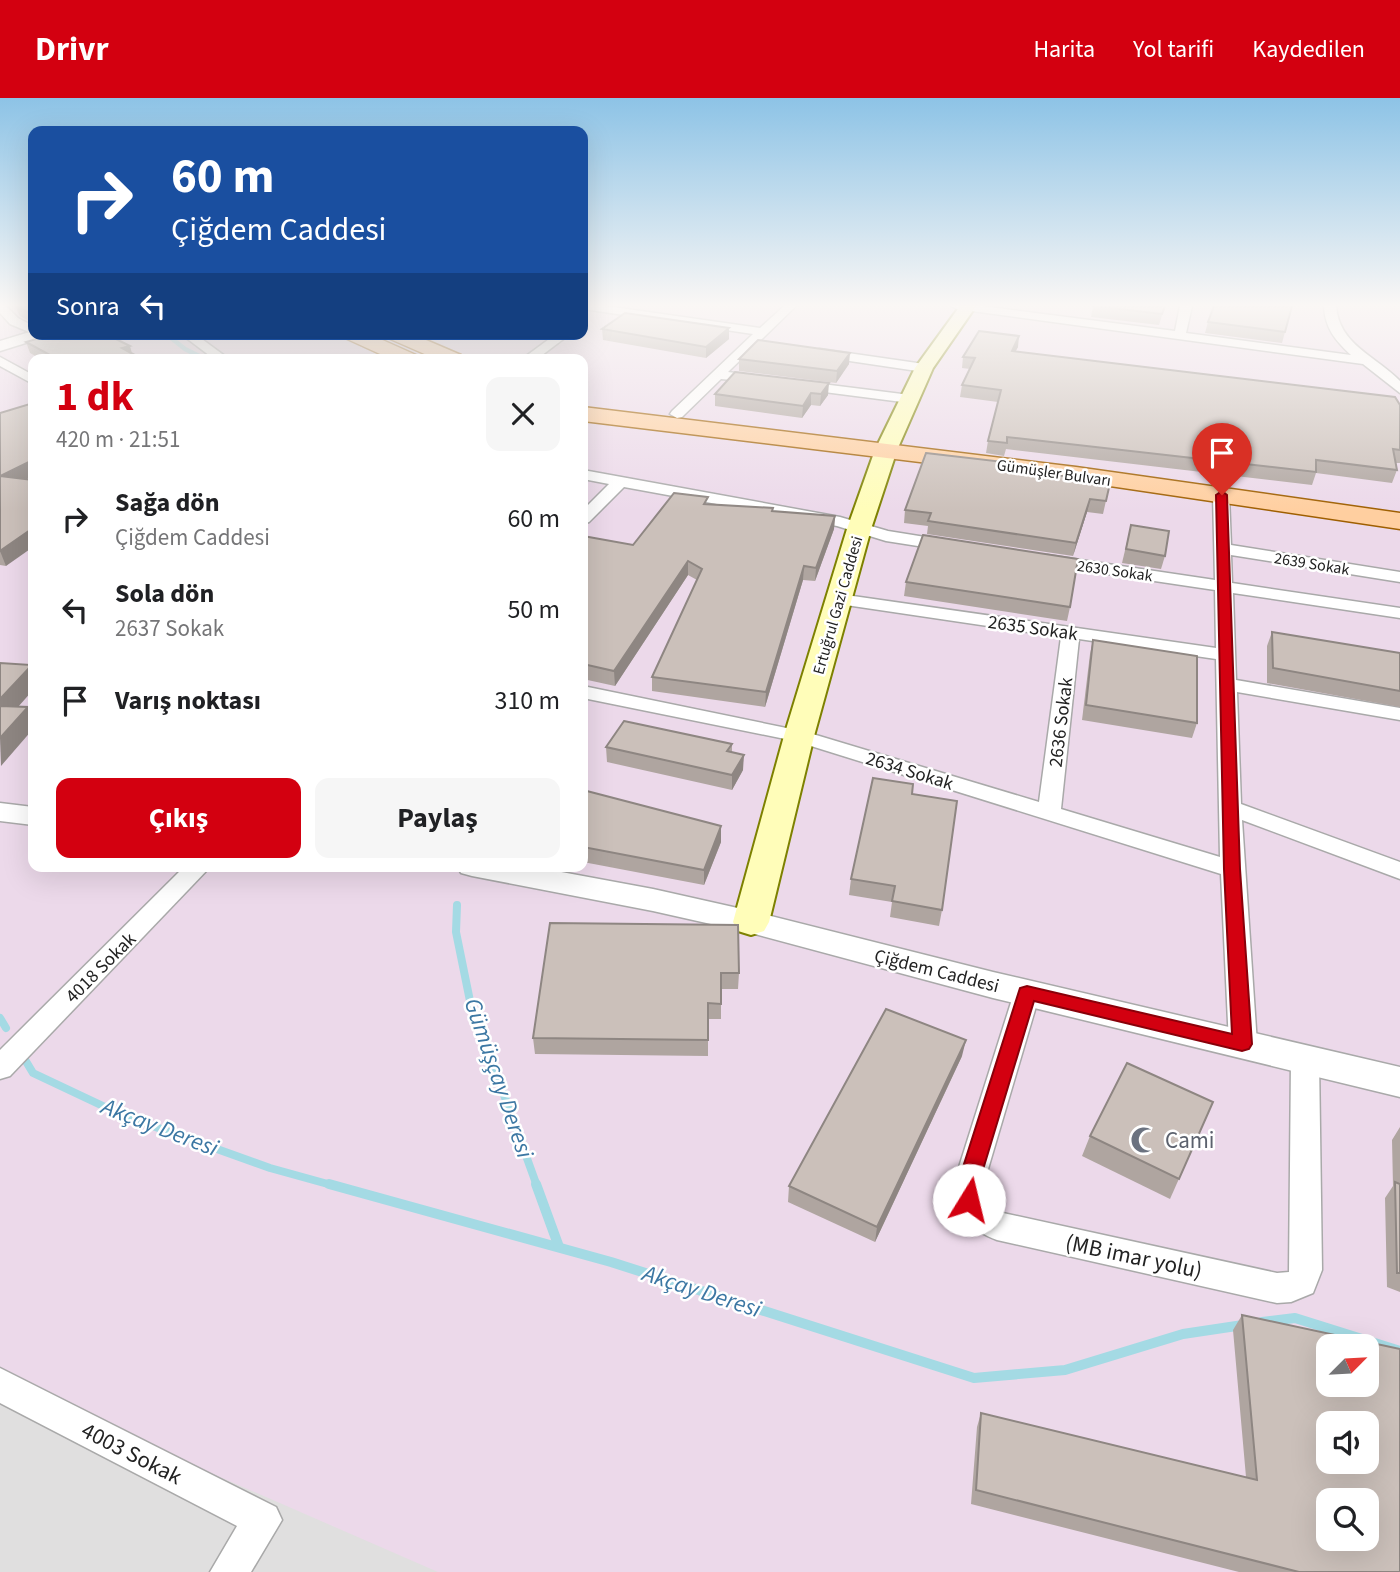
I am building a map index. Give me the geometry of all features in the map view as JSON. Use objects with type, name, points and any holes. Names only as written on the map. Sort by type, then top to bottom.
[{"type":"main road","name":"Ertuğrul Gazi Caddesi","points":[[751,922],[799,736],[859,529],[889,444],[921,375]]},
{"type":"main road","name":"Gümüşler Bulvarı","points":[[588,401],[1400,521]]},
{"type":"main road","name":"Gümüşler Bulvarı","points":[[588,414],[889,444],[1400,504]]},
{"type":"street","points":[[677,414],[718,375],[910,399]]},
{"type":"street","points":[[1385,375],[1400,388]]},
{"type":"street","points":[[588,476],[840,522],[886,537],[967,548]]},
{"type":"street","points":[[588,514],[620,482]]},
{"type":"street","points":[[1222,495],[1232,869],[1242,1044]]},
{"type":"street","name":"2639 Sokak","points":[[1224,549],[1400,577]]},
{"type":"street","name":"2630 Sokak","points":[[1035,558],[1400,613]]},
{"type":"street","name":"2635 Sokak","points":[[839,599],[1226,655]]},
{"type":"street","name":"2636 Sokak","points":[[1049,813],[1071,632]]},
{"type":"street","points":[[1226,684],[1400,713]]},
{"type":"street","name":"2634 Sokak","points":[[588,693],[799,736],[1232,869]]},
{"type":"street","points":[[1231,808],[1400,871]]},
{"type":"street","points":[[0,812],[28,815]]},
{"type":"street","name":"4018 Sokak","points":[[0,1068],[193,872]]},
{"type":"street","name":"Çiğdem Caddesi","points":[[507,872],[751,922],[1027,993],[1400,1083]]},
{"type":"street","name":"(MB imar yolu)","points":[[1027,993],[968,1186],[969,1200],[979,1216],[997,1226],[1277,1287],[1291,1287],[1302,1282],[1306,1270],[1305,1059]]},
{"type":"street","name":"4003 Sokak","points":[[0,1385],[263,1520],[229,1572]]},
{"type":"shaded area","points":[[0,375],[28,375],[28,872],[588,872],[588,375],[1400,375],[1400,1572],[438,1572],[0,1381]]},
{"type":"shaded area","points":[[0,1346],[469,1572],[0,1572]]},
{"type":"building","points":[[732,375],[759,375],[829,383],[821,394],[811,393],[803,406],[715,394]]},
{"type":"building","points":[[967,375],[1210,375],[1395,397],[1400,405],[1400,450],[1393,449],[1397,470],[1316,460],[1316,472],[1007,437],[1007,443],[988,441],[1001,390],[962,385]]},
{"type":"building","points":[[28,405],[28,462],[0,476],[0,413]]},
{"type":"building","points":[[926,453],[1004,462],[1003,467],[1110,483],[1106,501],[1090,499],[1076,543],[928,521],[931,513],[905,510]]},
{"type":"building","points":[[0,476],[28,479],[28,531],[0,551]]},
{"type":"building","points":[[674,493],[708,497],[704,504],[773,508],[772,511],[835,516],[816,568],[804,566],[766,692],[652,677],[702,569],[688,561],[614,671],[588,665],[588,537],[633,545]]},
{"type":"building","points":[[1131,525],[1169,531],[1165,556],[1126,549]]},
{"type":"building","points":[[923,535],[1078,559],[1070,607],[906,582]]},
{"type":"building","points":[[1272,632],[1400,653],[1400,691],[1273,668]]},
{"type":"building","points":[[1093,640],[1197,656],[1197,723],[1086,705]]},
{"type":"building","points":[[0,663],[28,665],[28,669],[0,699]]},
{"type":"building","points":[[0,706],[28,707],[0,738]]},
{"type":"building","points":[[624,721],[732,744],[727,751],[744,755],[732,775],[606,747]]},
{"type":"building","points":[[873,778],[913,784],[912,794],[957,801],[942,910],[892,901],[895,886],[851,879]]},
{"type":"building","points":[[588,791],[721,826],[704,870],[588,848]]},
{"type":"building","points":[[550,923],[738,925],[739,973],[721,973],[721,1004],[708,1003],[708,1040],[533,1038]]},
{"type":"building","points":[[886,1009],[966,1040],[877,1227],[789,1186]]},
{"type":"building","name":"Cami","points":[[1127,1063],[1213,1102],[1179,1179],[1090,1136]]},
{"type":"building","points":[[1395,1182],[1400,1184],[1400,1273],[1397,1273]]},
{"type":"building","points":[[1242,1315],[1330,1334],[1316,1334],[1316,1397],[1379,1397],[1379,1344],[1400,1349],[1400,1572],[1299,1572],[976,1490],[981,1413],[1257,1480]]},
{"type":"waterway","name":"Gümüşçay Deresi","points":[[457,905],[456,932],[470,1001],[537,1186]]},
{"type":"waterway","name":"Akçay Deresi","points":[[0,1018],[6,1028]]},
{"type":"waterway","name":"Akçay Deresi","points":[[24,1058],[33,1073],[122,1115],[270,1168],[335,1186]]},
{"type":"waterway","name":"Akçay Deresi","points":[[329,1184],[611,1262],[974,1378],[1065,1370],[1183,1334],[1243,1325]]},
{"type":"waterway","name":"Gümüşçay Deresi","points":[[536,1184],[559,1247]]},
{"type":"waterway","name":"Akçay Deresi","points":[[1262,1322],[1295,1318],[1400,1351]]},
{"type":"place","name":"Cami","points":[[1144,1140]]},
{"type":"route","points":[[969,1200],[968,1186],[1027,993],[1242,1044],[1232,869],[1222,495]]}]
